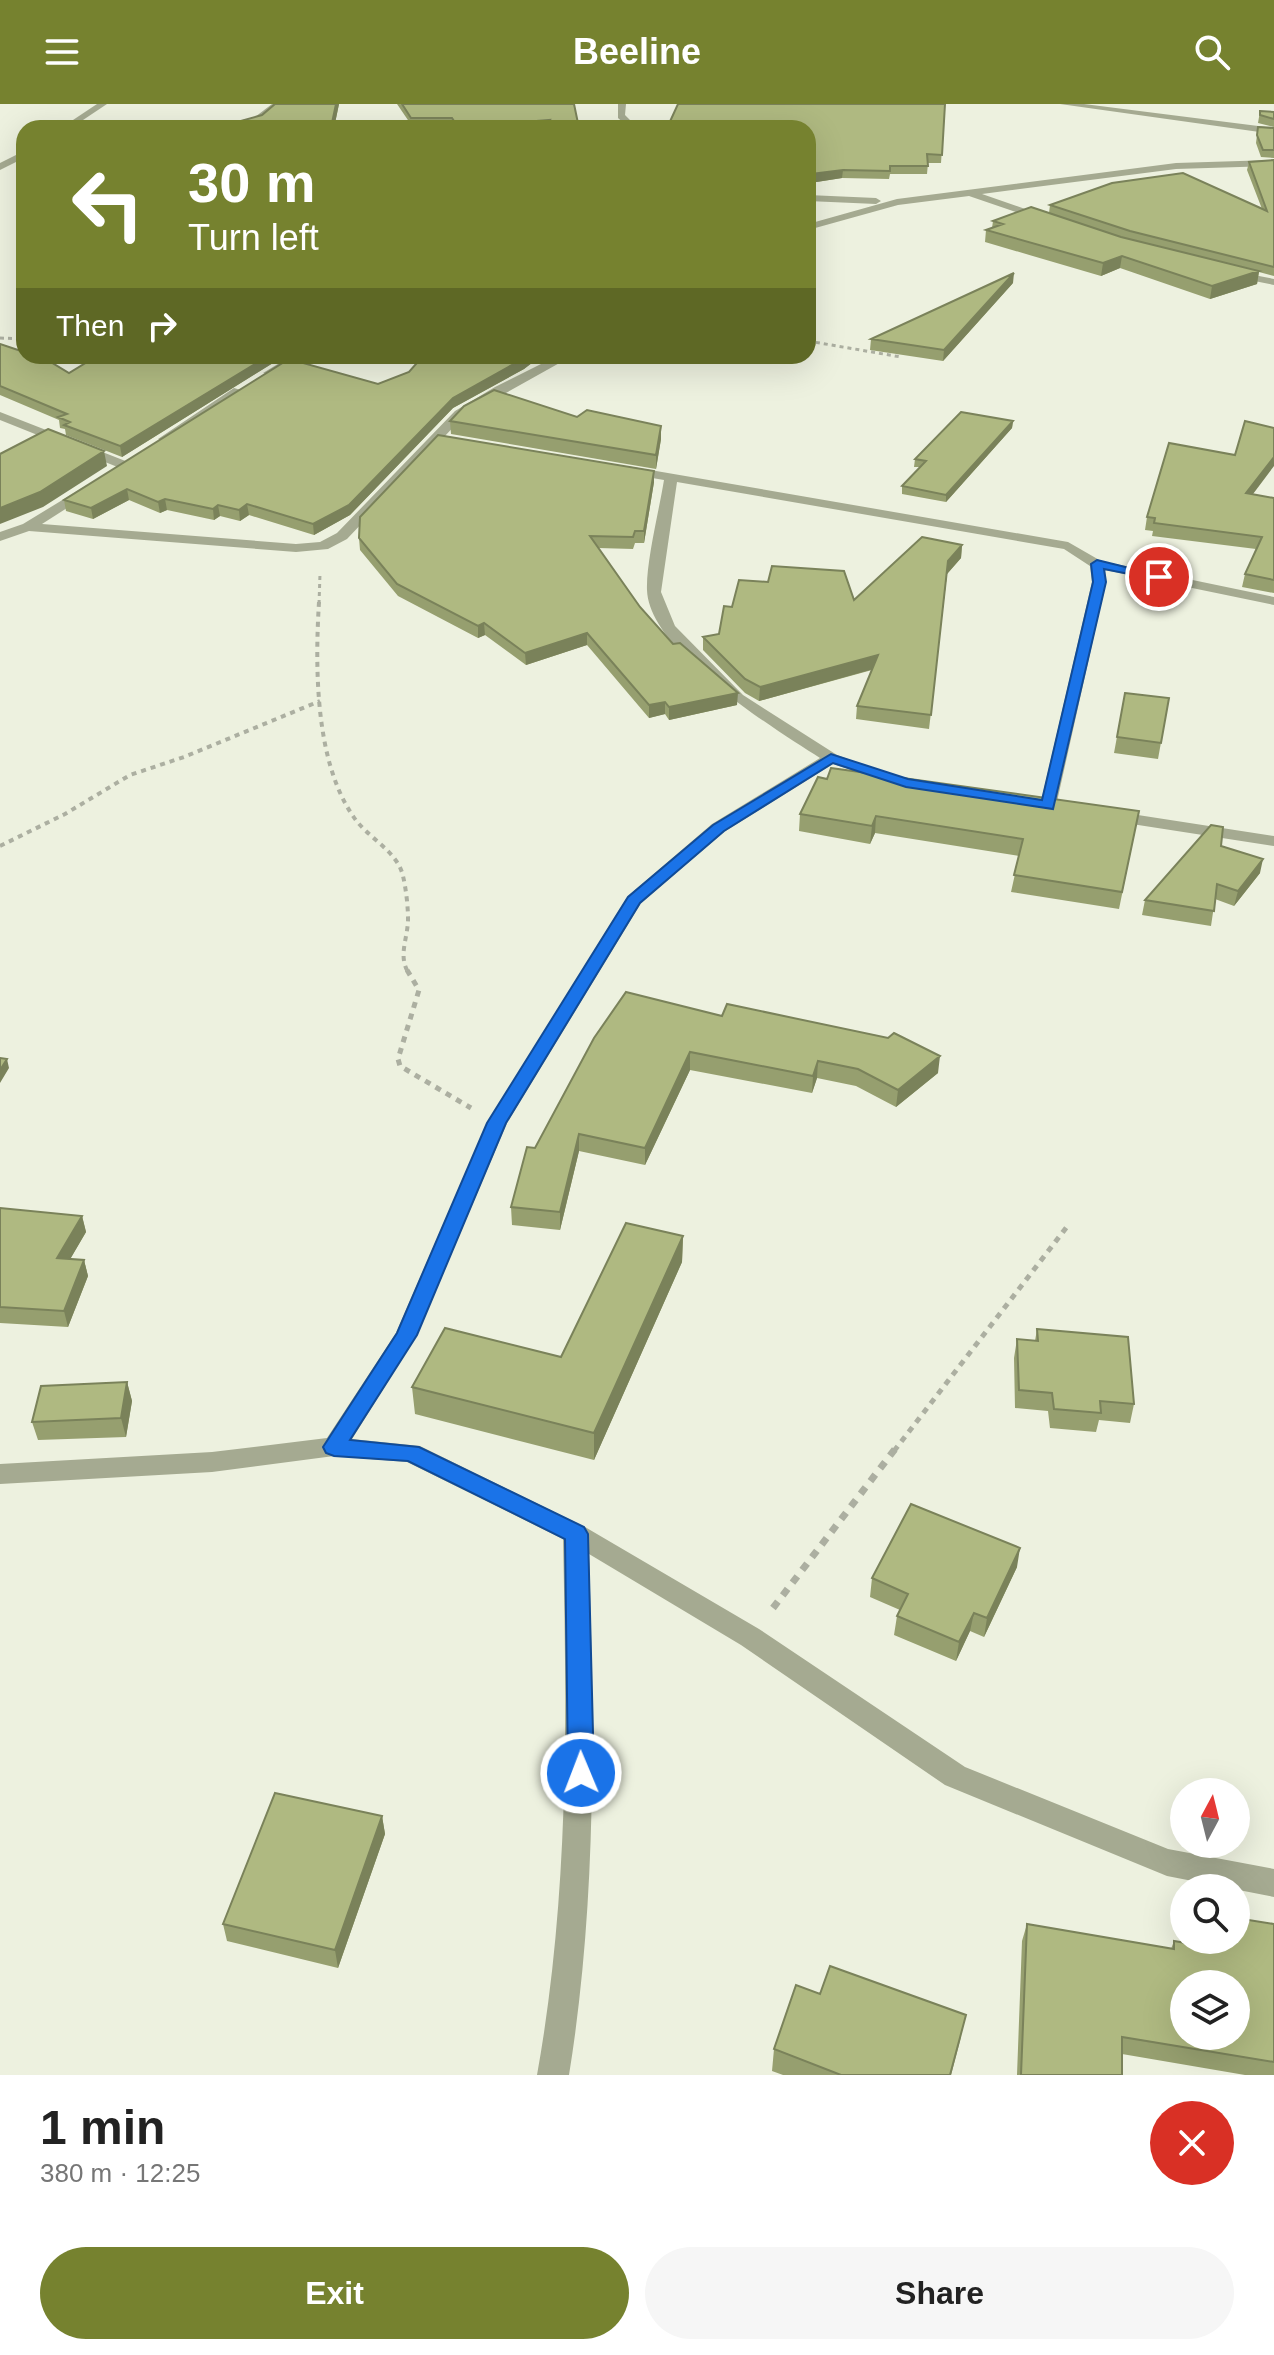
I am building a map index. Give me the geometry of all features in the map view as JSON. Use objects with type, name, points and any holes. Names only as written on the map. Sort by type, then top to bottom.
[{"type":"street","points":[[78,120],[103,104]]},
{"type":"street","points":[[253,120],[277,104]]},
{"type":"street","points":[[1064,104],[1274,131]]},
{"type":"street","points":[[816,225],[897,202],[1176,166],[1274,163]]},
{"type":"street","points":[[969,193],[1053,221]]},
{"type":"street","points":[[816,198],[897,202]]},
{"type":"street","points":[[1219,270],[1274,282]]},
{"type":"street","points":[[257,380],[285,364]]},
{"type":"street","points":[[28,527],[213,544],[323,546],[342,536],[440,440],[459,414],[499,389],[550,364]]},
{"type":"street","points":[[0,537],[28,527],[244,388]]},
{"type":"street","points":[[0,416],[124,465]]},
{"type":"street","points":[[611,467],[1068,546],[1097,564],[1274,601]]},
{"type":"street","points":[[671,477],[654,592],[668,628],[738,698],[831,758],[920,785]]},
{"type":"street","points":[[1048,806],[1099,582],[1097,564]]},
{"type":"street","points":[[334,1447],[406,1335],[497,1123],[634,900],[718,828],[831,758]]},
{"type":"street","points":[[1093,813],[1274,841]]},
{"type":"street","points":[[0,1474],[212,1462],[334,1447],[411,1453],[576,1534],[750,1637],[955,1776],[1167,1862],[1274,1883]]},
{"type":"street","points":[[553,2075],[565,2015],[582,1803],[576,1534]]},
{"type":"path","points":[[816,342],[901,357]]},
{"type":"path","points":[[323,546],[316,609],[320,701],[329,766],[353,817],[396,860],[403,875],[408,920],[402,962],[419,990],[398,1059],[400,1066],[497,1123]]},
{"type":"path","points":[[0,846],[130,775],[184,757],[320,701]]},
{"type":"path","points":[[750,1637],[1069,1224]]},
{"type":"building","points":[[275,104],[336,104],[333,120],[244,120],[262,115]]},
{"type":"building","points":[[402,104],[574,104],[577,120],[453,120],[411,118]]},
{"type":"building","points":[[678,104],[945,104],[942,155],[927,154],[928,166],[890,166],[890,171],[843,170],[816,173],[816,120],[671,120]]},
{"type":"building","points":[[1260,111],[1274,112],[1274,119],[1260,115]]},
{"type":"building","points":[[1258,127],[1274,128],[1274,150],[1263,150],[1257,135]]},
{"type":"building","points":[[1274,160],[1274,267],[1130,231],[1050,205],[1112,183],[1183,173],[1267,211],[1249,162]]},
{"type":"building","points":[[1031,207],[1121,237],[1259,271],[1212,286],[1122,256],[1103,263],[986,230],[1003,224],[993,221]]},
{"type":"building","points":[[1014,273],[944,350],[871,339]]},
{"type":"building","points":[[0,344],[16,349],[16,364],[54,364],[69,373],[84,364],[255,364],[120,446],[64,425],[70,422],[58,417],[67,414],[0,386]]},
{"type":"building","points":[[281,364],[307,364],[378,384],[409,372],[416,364],[514,364],[453,398],[349,505],[313,524],[247,504],[239,510],[218,505],[213,509],[165,499],[158,502],[127,489],[91,508],[64,500]]},
{"type":"building","points":[[494,390],[577,417],[587,410],[661,426],[656,455],[450,421],[464,406]]},
{"type":"building","points":[[961,412],[1013,421],[946,495],[902,486],[926,461],[915,459]]},
{"type":"building","points":[[1245,421],[1274,428],[1274,457],[1246,493],[1274,498],[1274,580],[1245,574],[1262,537],[1154,523],[1155,518],[1147,517],[1169,443],[1235,455]]},
{"type":"building","points":[[48,429],[104,451],[40,492],[0,508],[0,454]]},
{"type":"building","points":[[438,435],[654,471],[644,531],[635,531],[633,537],[590,536],[640,607],[673,644],[680,643],[738,693],[669,707],[665,702],[649,705],[587,633],[525,653],[484,623],[478,626],[397,584],[359,538],[360,517]]},
{"type":"building","points":[[922,537],[962,545],[948,561],[931,715],[857,706],[878,655],[760,687],[745,679],[703,637],[719,634],[724,606],[732,607],[739,580],[768,582],[772,566],[844,571],[854,600]]},
{"type":"building","points":[[1125,693],[1169,698],[1161,743],[1117,737]]},
{"type":"building","points":[[831,768],[1139,811],[1122,892],[1014,875],[1023,839],[876,816],[872,826],[800,814],[818,777],[827,779]]},
{"type":"building","points":[[1211,825],[1223,827],[1221,846],[1263,859],[1238,891],[1217,884],[1214,911],[1145,900]]},
{"type":"building","points":[[626,992],[722,1016],[727,1004],[888,1038],[894,1033],[940,1056],[898,1090],[858,1069],[818,1061],[813,1076],[690,1052],[645,1148],[579,1134],[560,1212],[511,1207],[527,1147],[535,1148],[594,1038]]},
{"type":"building","points":[[0,1058],[7,1059],[0,1070]]},
{"type":"building","points":[[0,1208],[82,1216],[57,1258],[84,1260],[64,1311],[0,1307]]},
{"type":"building","points":[[626,1223],[683,1236],[594,1433],[412,1387],[445,1328],[561,1357]]},
{"type":"building","points":[[1037,1329],[1128,1337],[1134,1404],[1100,1401],[1101,1413],[1054,1409],[1052,1393],[1019,1390],[1017,1339],[1038,1341]]},
{"type":"building","points":[[127,1382],[121,1418],[32,1422],[41,1386]]},
{"type":"building","points":[[911,1504],[1020,1548],[987,1618],[974,1613],[959,1642],[897,1616],[908,1594],[872,1578]]},
{"type":"building","points":[[275,1793],[382,1816],[335,1950],[223,1924]]},
{"type":"building","points":[[1250,1920],[1274,1924],[1274,2062],[1201,2050],[1250,2050],[1250,1970],[1170,1970],[1170,2045],[1122,2037],[1122,2075],[1021,2075],[1027,1924],[1170,1948],[1170,1954],[1250,1954]]},
{"type":"building","points":[[830,1966],[966,2015],[950,2075],[841,2075],[774,2049],[796,1985],[820,1994]]},
{"type":"route","points":[[581,1773],[576,1534],[411,1453],[334,1447],[406,1335],[497,1123],[634,900],[718,828],[831,758],[906,783],[1048,806],[1099,582],[1097,564],[1159,577]]}]
